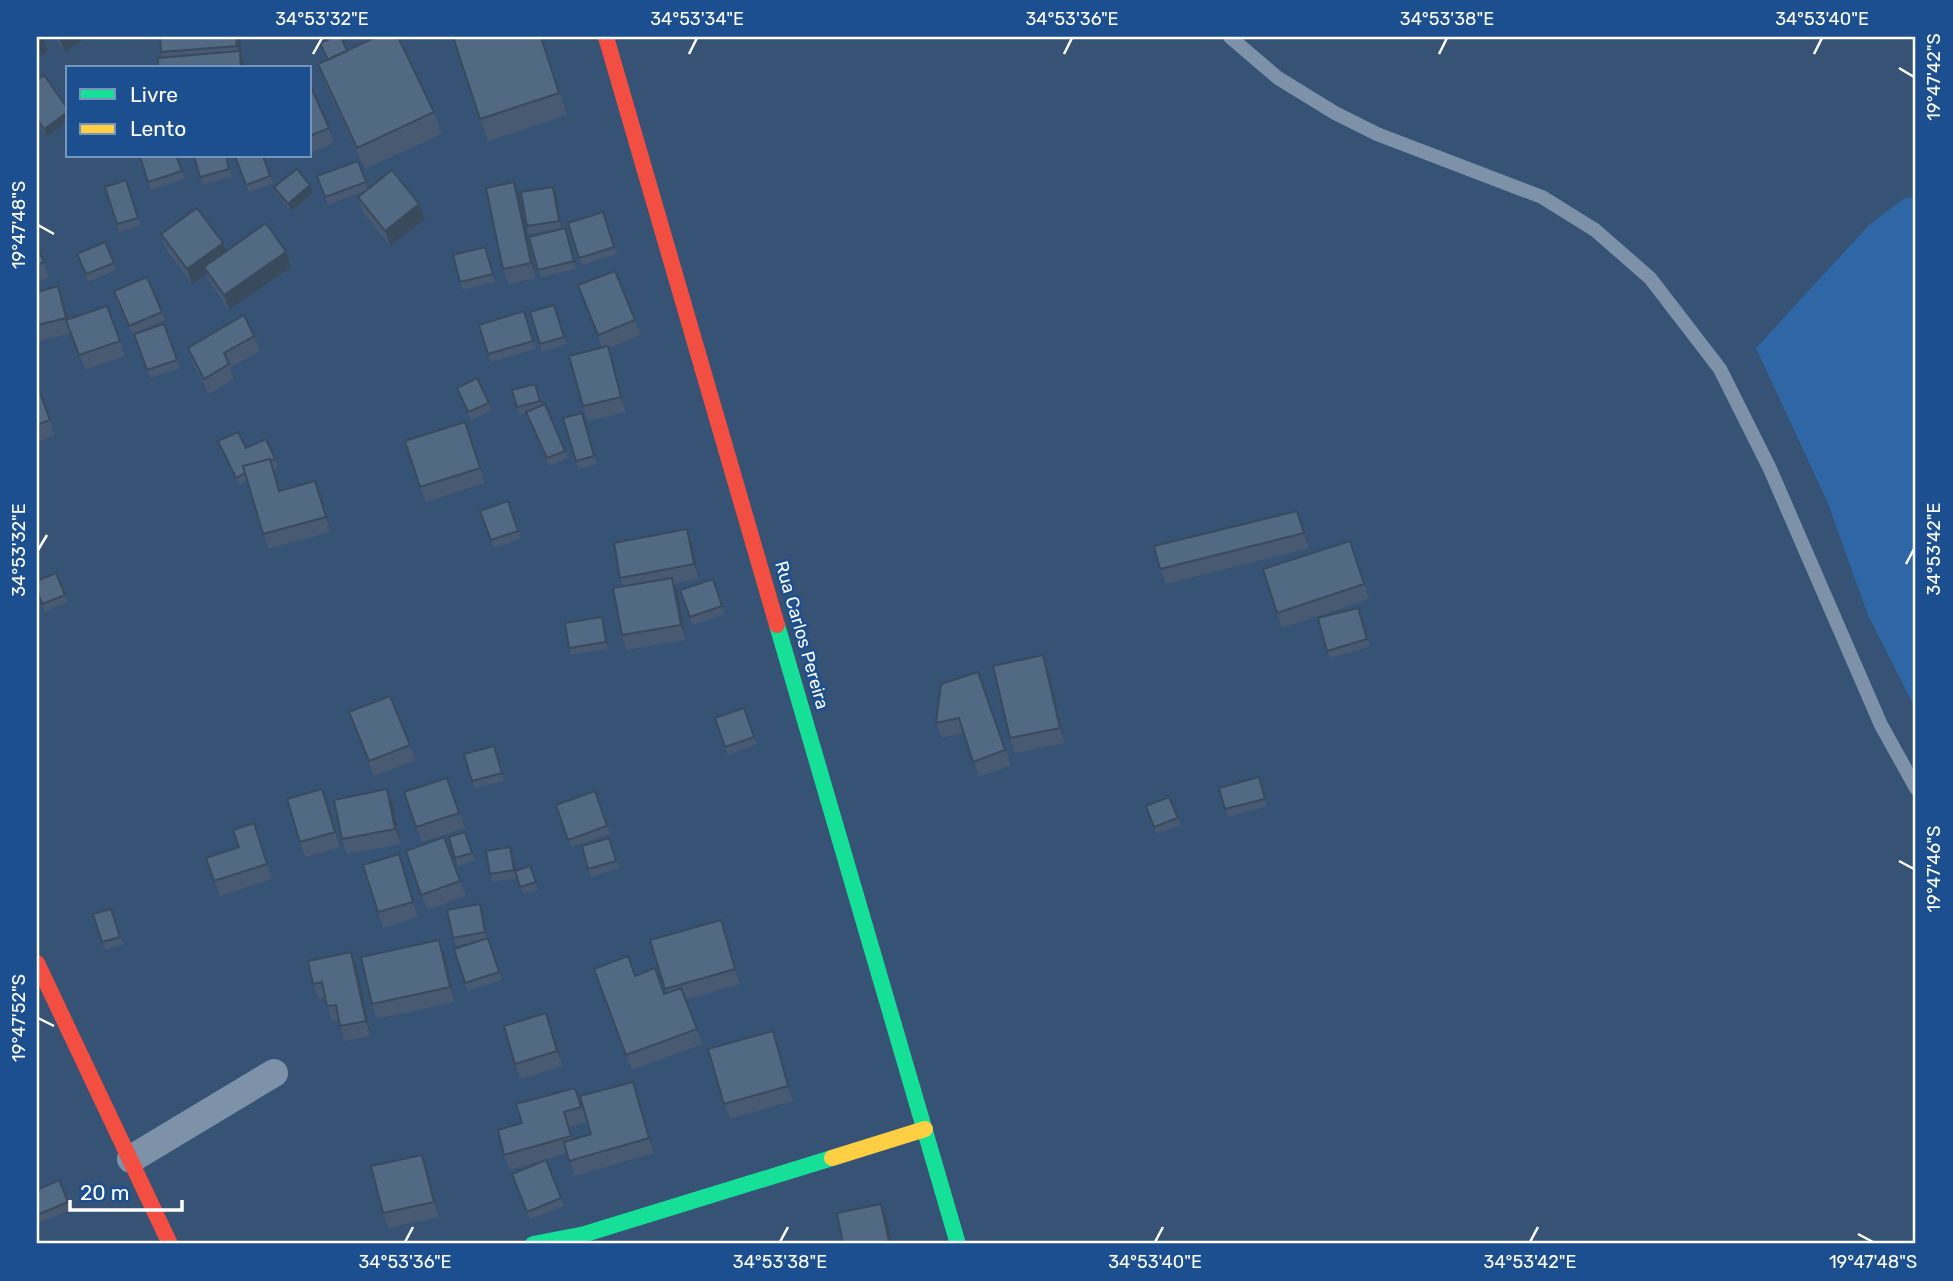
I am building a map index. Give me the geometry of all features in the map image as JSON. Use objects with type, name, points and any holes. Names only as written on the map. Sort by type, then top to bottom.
[{"type":"main road","name":"Rua Carlos Pereira","points":[[606,37],[958,1244]]},
{"type":"main road","points":[[37,963],[170,1244]]},
{"type":"main road","points":[[533,1244],[585,1234],[925,1129]]},
{"type":"street","points":[[131,1159],[274,1073]]},
{"type":"lane","points":[[1230,37],[1278,78],[1335,113],[1377,134],[1542,197],[1595,230],[1650,278],[1720,369],[1770,469],[1875,714],[1916,788]]},
{"type":"shaded area","points":[[1916,197],[1916,710],[1868,615],[1827,501],[1756,348],[1870,224],[1905,198]]},
{"type":"building","points":[[160,37],[236,37],[237,46],[161,52]]},
{"type":"building","points":[[341,37],[347,51],[328,60],[320,43]]},
{"type":"building","points":[[376,37],[398,37],[434,112],[357,148],[318,64]]},
{"type":"building","points":[[453,37],[541,37],[559,93],[480,119]]},
{"type":"building","points":[[240,51],[241,66],[158,66],[158,58]]},
{"type":"building","points":[[44,75],[66,106],[66,113],[44,129],[37,119],[37,80]]},
{"type":"building","points":[[312,90],[329,128],[312,135]]},
{"type":"building","points":[[141,158],[177,158],[182,171],[148,182]]},
{"type":"building","points":[[195,158],[226,158],[229,169],[200,177]]},
{"type":"building","points":[[236,158],[264,158],[270,176],[246,185]]},
{"type":"building","points":[[358,161],[366,182],[325,197],[317,176]]},
{"type":"building","points":[[297,169],[310,185],[288,204],[274,187]]},
{"type":"building","points":[[392,170],[419,204],[385,231],[358,197]]},
{"type":"building","points":[[126,180],[138,218],[117,224],[105,187]]},
{"type":"building","points":[[514,182],[531,263],[503,269],[486,188]]},
{"type":"building","points":[[553,187],[559,221],[527,226],[521,192]]},
{"type":"building","points":[[197,208],[223,243],[187,269],[161,234]]},
{"type":"building","points":[[603,212],[614,247],[579,258],[568,223]]},
{"type":"building","points":[[266,223],[286,252],[224,295],[204,267]]},
{"type":"building","points":[[565,228],[574,261],[538,270],[529,237]]},
{"type":"building","points":[[105,242],[114,263],[86,274],[77,254]]},
{"type":"building","points":[[37,246],[44,262],[37,265]]},
{"type":"building","points":[[485,247],[493,274],[460,282],[453,255]]},
{"type":"building","points":[[615,271],[635,320],[598,335],[578,285]]},
{"type":"building","points":[[147,277],[162,312],[129,326],[114,291]]},
{"type":"building","points":[[58,286],[66,318],[37,325],[37,292]]},
{"type":"building","points":[[554,305],[564,337],[540,344],[530,312]]},
{"type":"building","points":[[107,306],[120,341],[79,355],[66,320]]},
{"type":"building","points":[[524,311],[533,341],[488,354],[479,325]]},
{"type":"building","points":[[244,315],[254,336],[224,353],[229,364],[204,379],[188,348]]},
{"type":"building","points":[[164,324],[177,360],[147,370],[134,334]]},
{"type":"building","points":[[608,346],[621,397],[583,406],[569,356]]},
{"type":"building","points":[[477,378],[489,403],[468,412],[457,388]]},
{"type":"building","points":[[535,384],[540,401],[517,407],[512,390]]},
{"type":"building","points":[[37,385],[50,420],[37,425]]},
{"type":"building","points":[[545,404],[565,451],[547,458],[526,412]]},
{"type":"building","points":[[582,413],[594,456],[576,461],[563,418]]},
{"type":"building","points":[[465,422],[480,468],[420,487],[405,441]]},
{"type":"building","points":[[238,432],[246,448],[266,439],[275,459],[243,466],[245,473],[236,478],[218,441]]},
{"type":"building","points":[[270,459],[279,491],[315,481],[326,517],[263,534],[243,466]]},
{"type":"building","points":[[508,501],[518,531],[491,540],[480,511]]},
{"type":"building","points":[[1297,511],[1304,533],[1160,569],[1154,546]]},
{"type":"building","points":[[687,529],[694,564],[620,578],[614,543]]},
{"type":"building","points":[[1350,541],[1364,584],[1277,613],[1263,569]]},
{"type":"building","points":[[56,573],[65,595],[42,604],[37,581]]},
{"type":"building","points":[[672,578],[681,625],[622,635],[613,588]]},
{"type":"building","points":[[713,579],[722,606],[690,617],[680,590]]},
{"type":"building","points":[[1358,608],[1367,639],[1327,651],[1318,618]]},
{"type":"building","points":[[602,617],[606,642],[569,648],[565,623]]},
{"type":"building","points":[[1043,655],[1060,728],[1010,738],[993,666]]},
{"type":"building","points":[[978,672],[1005,750],[973,762],[959,718],[936,723],[941,684]]},
{"type":"building","points":[[390,696],[410,745],[369,761],[349,712]]},
{"type":"building","points":[[744,708],[754,737],[725,747],[715,718]]},
{"type":"building","points":[[494,746],[502,773],[472,781],[464,754]]},
{"type":"building","points":[[1259,777],[1265,799],[1225,809],[1219,788]]},
{"type":"building","points":[[447,778],[459,813],[416,827],[404,792]]},
{"type":"building","points":[[322,789],[335,832],[300,842],[287,799]]},
{"type":"building","points":[[387,789],[395,829],[342,839],[334,800]]},
{"type":"building","points":[[595,791],[607,826],[568,840],[556,805]]},
{"type":"building","points":[[1169,797],[1178,818],[1154,827],[1146,806]]},
{"type":"building","points":[[254,823],[267,864],[214,881],[206,858],[239,847],[233,830]]},
{"type":"building","points":[[465,832],[472,853],[455,858],[449,837]]},
{"type":"building","points":[[444,837],[460,881],[421,895],[406,851]]},
{"type":"building","points":[[609,838],[616,861],[588,869],[582,846]]},
{"type":"building","points":[[510,847],[514,870],[490,874],[486,851]]},
{"type":"building","points":[[399,854],[413,902],[378,912],[363,865]]},
{"type":"building","points":[[530,866],[536,882],[520,887],[515,871]]},
{"type":"building","points":[[480,904],[485,932],[453,938],[447,910]]},
{"type":"building","points":[[111,909],[120,937],[102,942],[93,914]]},
{"type":"building","points":[[721,920],[735,969],[665,989],[650,940]]},
{"type":"building","points":[[488,938],[499,972],[465,983],[454,949]]},
{"type":"building","points":[[439,940],[450,987],[372,1004],[361,957]]},
{"type":"building","points":[[351,952],[366,1021],[340,1026],[336,1005],[327,1006],[322,982],[313,984],[308,961]]},
{"type":"building","points":[[628,956],[635,976],[655,968],[664,994],[681,988],[697,1029],[626,1055],[594,969]]},
{"type":"building","points":[[546,1013],[557,1051],[515,1064],[504,1026]]},
{"type":"building","points":[[773,1031],[788,1086],[724,1104],[708,1049]]},
{"type":"building","points":[[633,1082],[649,1138],[569,1161],[564,1142],[591,1134],[580,1096]]},
{"type":"building","points":[[575,1088],[581,1107],[564,1112],[571,1136],[504,1155],[498,1130],[522,1123],[516,1104]]},
{"type":"building","points":[[422,1155],[434,1202],[383,1213],[371,1166]]},
{"type":"building","points":[[546,1160],[561,1198],[527,1212],[512,1174]]},
{"type":"building","points":[[59,1180],[68,1202],[37,1215],[37,1190]]},
{"type":"building","points":[[881,1204],[889,1241],[843,1244],[837,1213]]},
{"type":"traffic: fast","points":[[777,625],[958,1244]]},
{"type":"traffic: fast","points":[[533,1244],[585,1234],[832,1158]]},
{"type":"traffic: slow","points":[[832,1158],[925,1129]]},
{"type":"traffic: jam","points":[[606,37],[777,625]]},
{"type":"traffic: jam","points":[[37,963],[170,1244]]}]
